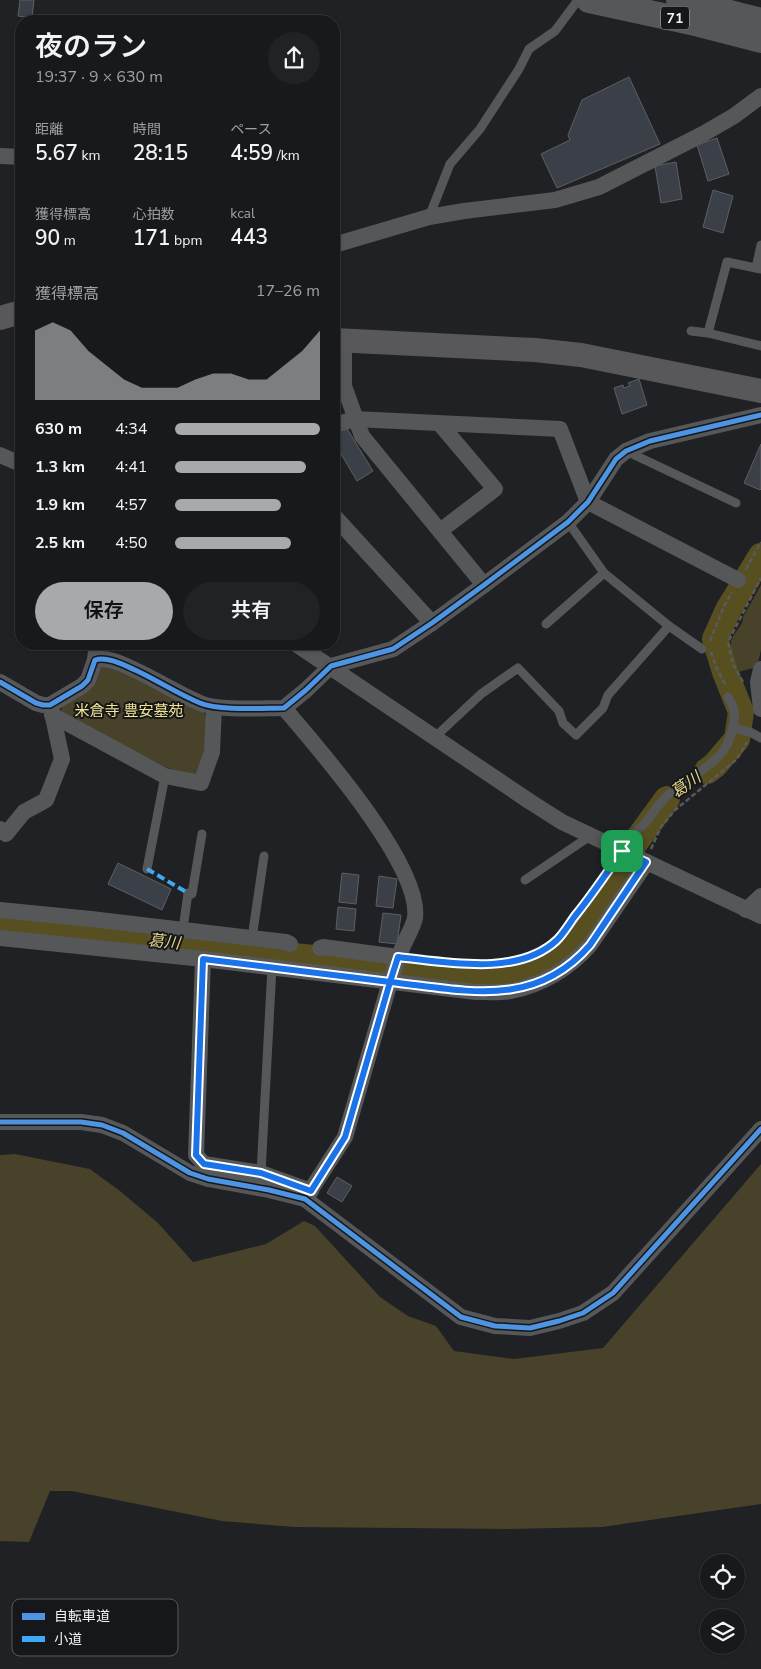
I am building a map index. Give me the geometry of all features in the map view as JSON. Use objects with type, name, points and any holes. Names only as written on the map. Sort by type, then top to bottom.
[{"type":"main road","name":"71","points":[[589,0],[691,22],[761,40]]},
{"type":"main road","name":"71","points":[[679,0],[761,21]]},
{"type":"street","points":[[340,242],[429,217],[555,200],[599,187],[704,134],[734,116],[761,96]]},
{"type":"street","points":[[0,156],[15,157]]},
{"type":"street","points":[[0,318],[15,314]]},
{"type":"street","points":[[340,340],[535,350],[581,355],[761,390]]},
{"type":"street","points":[[340,349],[344,386],[362,436],[484,585]]},
{"type":"street","points":[[96,652],[102,659],[125,665],[150,676],[201,704],[214,707],[284,708],[331,666],[393,648],[432,623],[568,522],[588,502],[616,459],[626,451],[650,441],[761,415]]},
{"type":"street","points":[[340,424],[355,420],[560,429],[588,502],[738,580]]},
{"type":"street","points":[[440,424],[495,489],[440,530]]},
{"type":"street","points":[[0,455],[15,461]]},
{"type":"street","points":[[340,523],[432,623]]},
{"type":"street","points":[[306,650],[562,822],[754,913],[761,896]]},
{"type":"street","points":[[51,710],[88,680],[96,652]]},
{"type":"street","points":[[761,669],[758,682],[761,709]]},
{"type":"street","points":[[0,682],[165,776],[201,782],[212,752],[214,707]]},
{"type":"street","points":[[284,708],[328,760],[364,807],[396,857],[410,888],[415,919],[398,957],[345,1137],[308,1195]]},
{"type":"street","points":[[0,829],[6,834],[24,812],[46,800],[62,759],[51,710]]},
{"type":"street","points":[[0,938],[203,959],[476,992],[511,991],[551,976],[572,963],[590,945],[646,862]]},
{"type":"street","points":[[0,910],[183,929],[290,944]]},
{"type":"street","points":[[87,947],[91,919]]},
{"type":"street","points":[[320,948],[398,957]]},
{"type":"street","points":[[203,959],[196,1155],[204,1164],[261,1173],[308,1195],[461,1317],[495,1326],[530,1328],[559,1322],[583,1313],[613,1293],[761,1129]]},
{"type":"street","points":[[0,1122],[81,1122],[102,1125],[123,1133],[190,1173],[208,1179],[308,1195]]},
{"type":"lane","points":[[429,217],[450,164],[480,129],[530,49],[555,31],[578,0]]},
{"type":"lane","points":[[708,333],[727,262],[758,269],[761,245]]},
{"type":"lane","points":[[691,331],[708,333],[761,346]]},
{"type":"lane","points":[[626,451],[736,503]]},
{"type":"lane","points":[[568,522],[604,573],[669,626],[702,649]]},
{"type":"lane","points":[[546,624],[604,573]]},
{"type":"lane","points":[[435,737],[482,694],[518,668],[559,711],[563,723],[576,735],[603,708],[608,695],[669,626]]},
{"type":"lane","points":[[638,829],[663,800],[720,754],[727,745],[735,711],[728,697]]},
{"type":"lane","points":[[732,728],[750,732],[761,738]]},
{"type":"lane","points":[[146,869],[165,776]]},
{"type":"lane","points":[[183,929],[188,893],[192,894],[202,834]]},
{"type":"lane","points":[[525,880],[590,836]]},
{"type":"lane","points":[[462,964],[488,965],[512,962],[539,952],[556,940],[624,851]]},
{"type":"lane","points":[[252,938],[264,856]]},
{"type":"lane","points":[[261,1173],[272,967]]},
{"type":"path","points":[[728,697],[730,694],[717,669],[713,653],[708,649],[723,608],[730,598],[743,570],[747,568],[761,542]]},
{"type":"path","points":[[746,688],[733,664],[728,642],[761,578]]},
{"type":"path","points":[[646,862],[646,856],[665,822],[674,811],[737,759],[750,732]]},
{"type":"path","points":[[398,957],[462,964]]},
{"type":"green space","points":[[761,585],[761,650],[757,667],[738,672],[733,662],[730,647],[731,641]]},
{"type":"green space","name":"米倉寺 豊安墓苑","points":[[102,666],[145,680],[203,711],[207,718],[209,734],[199,774],[193,777],[168,768],[63,716],[61,711],[62,705]]},
{"type":"green space","points":[[15,1154],[90,1169],[158,1223],[193,1262],[266,1244],[304,1221],[315,1226],[380,1297],[408,1316],[436,1326],[454,1351],[514,1359],[603,1348],[761,1164],[761,1504],[602,1527],[509,1529],[294,1527],[222,1521],[72,1491],[50,1491],[29,1542],[0,1541],[0,1155]]},
{"type":"building","points":[[20,0],[34,0],[32,15],[18,15]]},
{"type":"building","points":[[629,77],[660,144],[557,188],[541,154],[570,140],[568,135],[582,100]]},
{"type":"building","points":[[717,138],[729,174],[708,181],[697,145]]},
{"type":"building","points":[[676,162],[682,199],[661,203],[655,166]]},
{"type":"building","points":[[713,190],[733,196],[723,233],[703,227]]},
{"type":"building","points":[[639,379],[647,405],[622,414],[614,388],[623,385],[624,388],[630,386],[628,383]]},
{"type":"building","points":[[346,427],[373,471],[357,481],[340,452],[340,430]]},
{"type":"building","points":[[761,444],[761,489],[760,490],[744,483]]},
{"type":"building","points":[[118,863],[171,889],[162,910],[108,884]]},
{"type":"building","points":[[342,873],[359,875],[356,904],[339,902]]},
{"type":"building","points":[[379,876],[397,879],[393,908],[376,906]]},
{"type":"building","points":[[338,907],[356,909],[354,931],[336,929]]},
{"type":"building","points":[[383,913],[401,915],[397,944],[379,942]]},
{"type":"building","points":[[337,1177],[352,1186],[342,1202],[327,1193]]},
{"type":"waterway","name":"葛川","points":[[707,771],[715,765],[737,739],[741,712],[725,672],[715,639],[728,610],[761,556]]},
{"type":"waterway","name":"葛川","points":[[0,925],[323,959],[371,965],[424,977],[472,977],[512,974],[530,969],[554,956],[580,929],[615,880],[635,843],[667,799]]},
{"type":"marked path","points":[[147,869],[188,893]]},
{"type":"cycle path","points":[[0,682],[36,703],[50,705],[82,686],[88,680],[95,660],[105,659],[126,666],[208,706],[284,708],[331,666],[393,649],[432,623],[568,522],[588,502],[616,459],[626,451],[650,441],[761,415]]},
{"type":"cycle path","points":[[0,1122],[81,1122],[102,1125],[123,1133],[190,1173],[208,1179],[269,1190],[305,1199],[461,1317],[495,1326],[530,1328],[583,1313],[613,1293],[761,1129]]},
{"type":"route","points":[[622,851],[556,940],[539,952],[512,962],[475,965],[398,957],[390,982],[203,959],[196,1155],[204,1164],[261,1173],[311,1191],[345,1137],[390,982],[476,992],[494,992],[511,991],[558,973],[572,963],[590,945],[646,862],[622,851]]}]
